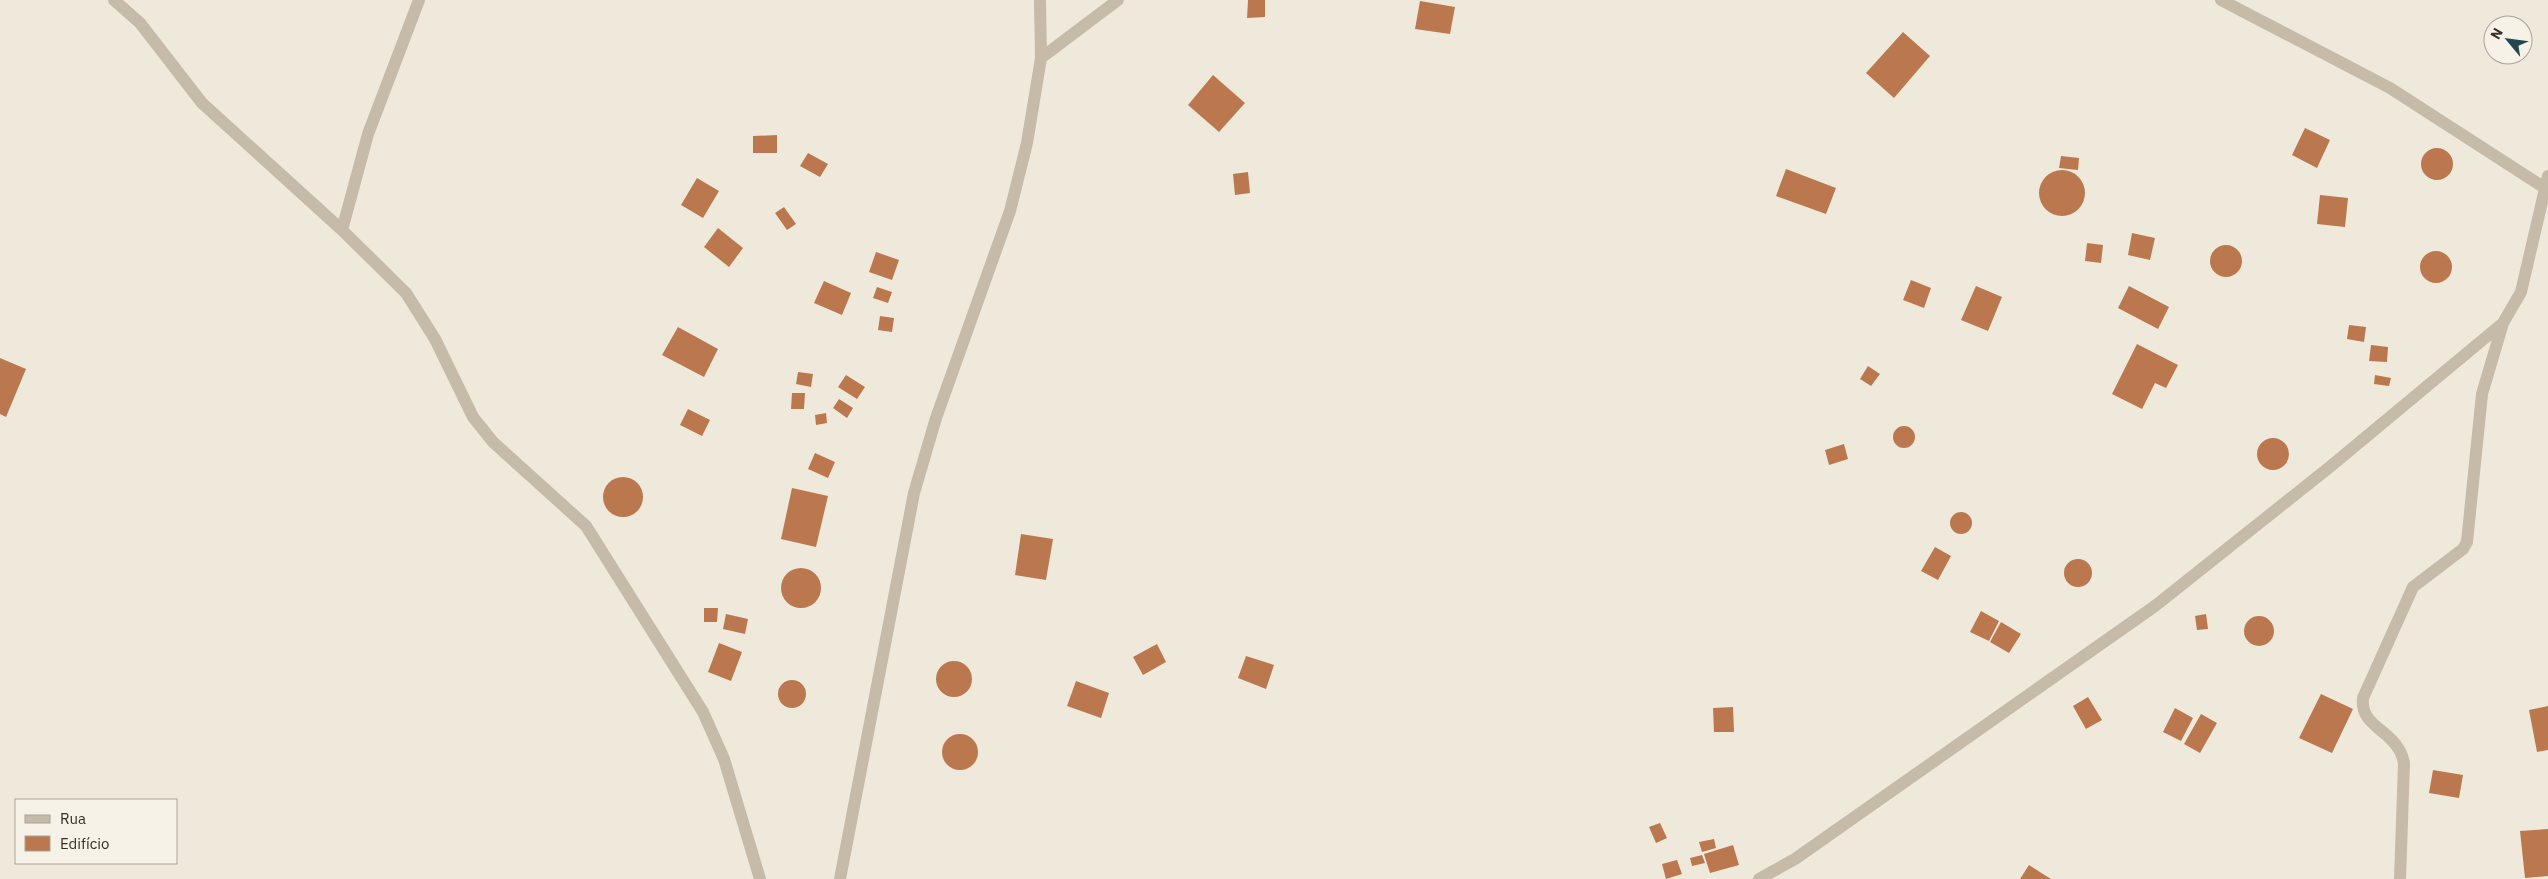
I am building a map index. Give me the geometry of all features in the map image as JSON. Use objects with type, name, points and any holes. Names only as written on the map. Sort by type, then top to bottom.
[{"type":"street","points":[[114,0],[140,23],[202,103],[342,230],[406,293],[435,339],[473,417],[493,442],[586,526],[703,712],[724,759],[760,879]]},
{"type":"street","points":[[342,230],[368,134],[419,0]]},
{"type":"street","points":[[840,879],[914,494],[936,418],[1010,210],[1027,143],[1042,58],[1040,0]]},
{"type":"street","points":[[1042,58],[1118,0]]},
{"type":"street","points":[[2221,0],[2390,88],[2547,184],[2521,292],[2504,323],[2482,394],[2467,542],[2463,549],[2413,586],[2363,698],[2362,708],[2366,718],[2398,747],[2404,763],[2400,879]]},
{"type":"street","points":[[1759,879],[1795,859],[2155,606],[2332,466],[2504,323]]},
{"type":"building","points":[[1248,0],[1265,0],[1265,17],[1247,18]]},
{"type":"building","points":[[1420,1],[1455,7],[1450,34],[1415,29]]},
{"type":"building","points":[[1903,32],[1930,56],[1894,98],[1866,73]]},
{"type":"building","points":[[1213,75],[1245,103],[1219,132],[1188,105]]},
{"type":"building","points":[[2305,128],[2330,140],[2317,168],[2292,155]]},
{"type":"building","points":[[777,135],[777,153],[753,153],[753,136]]},
{"type":"building","points":[[2437,148],[2448,153],[2453,164],[2448,175],[2437,180],[2426,175],[2421,164],[2426,153]]},
{"type":"building","points":[[808,153],[828,164],[820,177],[800,166]]},
{"type":"building","points":[[2061,156],[2079,158],[2078,170],[2059,168]]},
{"type":"building","points":[[1786,169],[1836,188],[1826,214],[1776,196]]},
{"type":"building","points":[[2067,170],[2071,171],[2081,180],[2084,184],[2084,202],[2075,212],[2067,216],[2057,216],[2049,212],[2040,202],[2039,188],[2043,180],[2053,171]]},
{"type":"building","points":[[1248,172],[1250,193],[1235,195],[1233,174]]},
{"type":"building","points":[[697,178],[719,191],[703,218],[681,205]]},
{"type":"building","points":[[2320,195],[2348,198],[2345,227],[2317,224]]},
{"type":"building","points":[[784,207],[796,224],[787,230],[775,213]]},
{"type":"building","points":[[718,228],[743,248],[729,267],[704,247]]},
{"type":"building","points":[[2132,233],[2155,238],[2150,260],[2128,255]]},
{"type":"building","points":[[2087,243],[2103,245],[2101,263],[2085,261]]},
{"type":"building","points":[[2226,245],[2232,246],[2237,250],[2241,255],[2241,267],[2237,272],[2232,276],[2226,277],[2220,276],[2215,272],[2211,267],[2210,261],[2211,255],[2215,250],[2220,246]]},
{"type":"building","points":[[2436,251],[2442,252],[2447,256],[2451,261],[2451,273],[2447,278],[2442,282],[2436,283],[2430,282],[2425,278],[2421,273],[2420,267],[2421,261],[2425,256],[2430,252]]},
{"type":"building","points":[[876,252],[899,260],[892,280],[869,272]]},
{"type":"building","points":[[1911,280],[1931,288],[1924,308],[1903,300]]},
{"type":"building","points":[[824,281],[851,293],[842,315],[814,303]]},
{"type":"building","points":[[1976,286],[2002,297],[1988,331],[1961,320]]},
{"type":"building","points":[[2129,286],[2169,307],[2158,329],[2118,308]]},
{"type":"building","points":[[877,287],[892,292],[888,303],[873,298]]},
{"type":"building","points":[[880,316],[894,318],[892,332],[878,330]]},
{"type":"building","points":[[2349,325],[2366,327],[2364,342],[2347,339]]},
{"type":"building","points":[[678,327],[718,349],[704,377],[662,355]]},
{"type":"building","points":[[2137,344],[2178,365],[2166,388],[2155,383],[2142,409],[2112,394]]},
{"type":"building","points":[[2371,345],[2388,347],[2387,362],[2369,361]]},
{"type":"building","points":[[0,358],[26,369],[6,417],[0,414]]},
{"type":"building","points":[[1868,366],[1880,374],[1871,386],[1860,379]]},
{"type":"building","points":[[798,372],[813,374],[811,387],[796,384]]},
{"type":"building","points":[[846,375],[865,387],[857,399],[838,387]]},
{"type":"building","points":[[2375,375],[2391,378],[2389,386],[2374,384]]},
{"type":"building","points":[[792,393],[805,393],[804,409],[791,409]]},
{"type":"building","points":[[839,399],[853,408],[847,418],[833,408]]},
{"type":"building","points":[[688,409],[710,420],[702,436],[680,425]]},
{"type":"building","points":[[826,413],[827,423],[816,425],[815,415]]},
{"type":"building","points":[[1904,426],[1912,429],[1915,437],[1912,445],[1904,448],[1896,445],[1893,437],[1896,429]]},
{"type":"building","points":[[2273,438],[2284,443],[2289,454],[2284,465],[2273,470],[2262,465],[2257,454],[2262,443]]},
{"type":"building","points":[[1844,444],[1848,459],[1829,465],[1825,450]]},
{"type":"building","points":[[815,453],[835,462],[828,478],[808,469]]},
{"type":"building","points":[[627,477],[634,480],[640,486],[643,497],[642,505],[634,514],[627,517],[619,517],[612,514],[604,505],[603,493],[606,486],[615,478]]},
{"type":"building","points":[[792,488],[828,496],[816,547],[781,539]]},
{"type":"building","points":[[1961,512],[1969,515],[1972,523],[1969,531],[1961,534],[1953,531],[1950,523],[1953,515]]},
{"type":"building","points":[[1021,534],[1053,539],[1046,580],[1015,575]]},
{"type":"building","points":[[1935,547],[1951,556],[1938,580],[1921,571]]},
{"type":"building","points":[[2078,559],[2088,563],[2092,573],[2088,583],[2078,587],[2068,583],[2064,573],[2068,563]]},
{"type":"building","points":[[805,568],[812,571],[818,577],[821,588],[820,596],[812,605],[805,608],[797,608],[790,605],[782,596],[781,584],[784,577],[793,569]]},
{"type":"building","points":[[704,608],[718,608],[717,622],[704,622]]},
{"type":"building","points":[[1981,611],[1999,621],[1989,641],[1970,632]]},
{"type":"building","points":[[726,614],[748,619],[745,634],[723,629]]},
{"type":"building","points":[[2206,614],[2208,629],[2197,630],[2195,616]]},
{"type":"building","points":[[2259,616],[2270,620],[2274,631],[2270,642],[2259,646],[2248,642],[2244,631],[2248,620]]},
{"type":"building","points":[[2001,622],[2021,634],[2009,653],[1990,642]]},
{"type":"building","points":[[719,643],[742,652],[731,681],[708,672]]},
{"type":"building","points":[[1157,644],[1166,662],[1143,675],[1133,657]]},
{"type":"building","points":[[1246,656],[1274,665],[1266,689],[1238,678]]},
{"type":"building","points":[[954,661],[961,662],[967,666],[971,672],[971,686],[967,692],[961,696],[954,697],[947,696],[941,692],[937,686],[936,679],[937,672],[941,666],[947,662]]},
{"type":"building","points":[[792,680],[802,684],[806,694],[802,704],[792,708],[782,704],[778,694],[782,684]]},
{"type":"building","points":[[1076,681],[1109,693],[1101,718],[1067,706]]},
{"type":"building","points":[[2321,694],[2353,709],[2332,753],[2299,738]]},
{"type":"building","points":[[2088,697],[2102,720],[2086,729],[2073,706]]},
{"type":"building","points":[[2548,706],[2548,750],[2537,752],[2529,710]]},
{"type":"building","points":[[1733,707],[1734,732],[1714,732],[1713,708]]},
{"type":"building","points":[[2175,708],[2193,718],[2181,741],[2163,732]]},
{"type":"building","points":[[2201,714],[2217,723],[2200,753],[2184,744]]},
{"type":"building","points":[[960,734],[973,739],[978,752],[973,765],[960,770],[947,765],[942,752],[947,739]]},
{"type":"building","points":[[2433,770],[2463,775],[2459,798],[2429,793]]},
{"type":"building","points":[[1660,823],[1667,838],[1656,843],[1649,827]]},
{"type":"building","points":[[2548,829],[2548,876],[2525,878],[2520,831]]},
{"type":"building","points":[[1714,839],[1716,848],[1702,852],[1699,842]]},
{"type":"building","points":[[1733,845],[1739,865],[1710,873],[1704,854]]},
{"type":"building","points":[[1702,855],[1705,863],[1692,866],[1690,858]]},
{"type":"building","points":[[1677,860],[1682,874],[1666,879],[1662,864]]},
{"type":"building","points":[[2029,865],[2051,879],[2020,879]]}]
